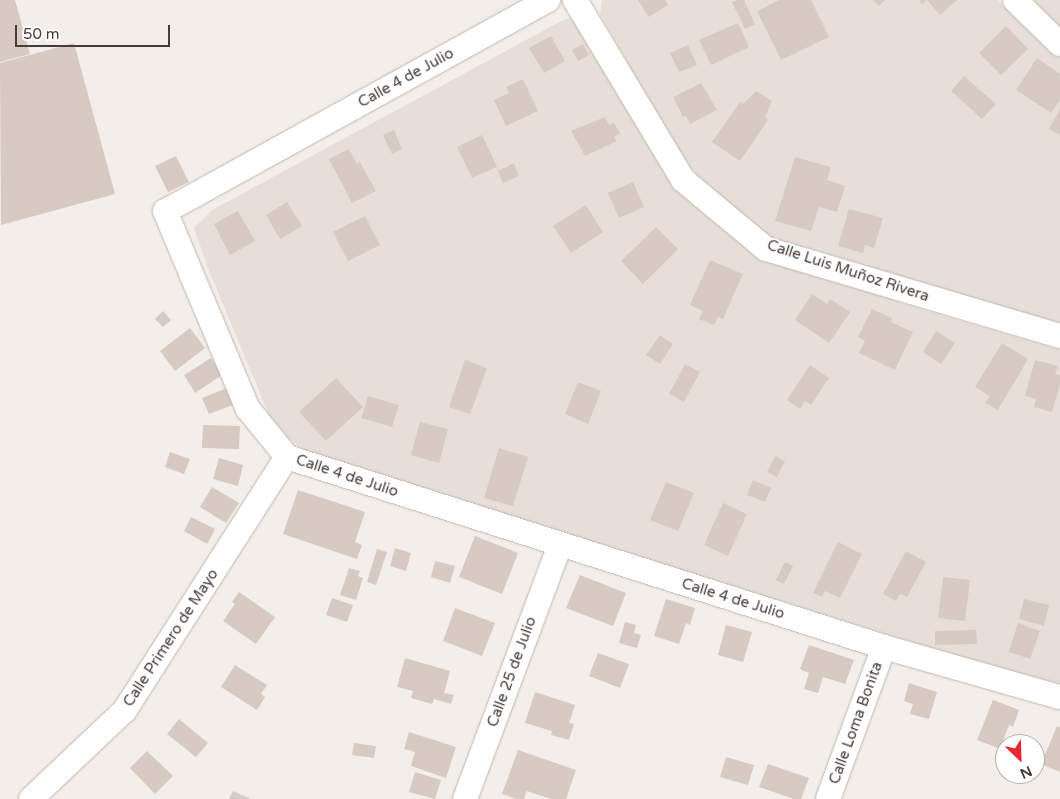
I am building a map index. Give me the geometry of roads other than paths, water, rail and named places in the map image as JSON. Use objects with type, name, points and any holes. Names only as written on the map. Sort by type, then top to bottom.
[{"type":"street","name":"Calle 4 de Julio","points":[[548,0],[165,211],[248,409],[287,457],[884,647],[1060,697]]},
{"type":"street","name":"Calle Luis Muñoz Rivera","points":[[575,0],[683,180],[766,249],[1060,336]]},
{"type":"street","points":[[1014,0],[1060,44]]},
{"type":"street","name":"Calle Primero de Mayo","points":[[32,799],[126,710],[287,457]]},
{"type":"street","name":"Calle 25 de Julio","points":[[465,799],[560,545]]},
{"type":"street","name":"Calle Loma Bonita","points":[[828,799],[884,647]]}]
